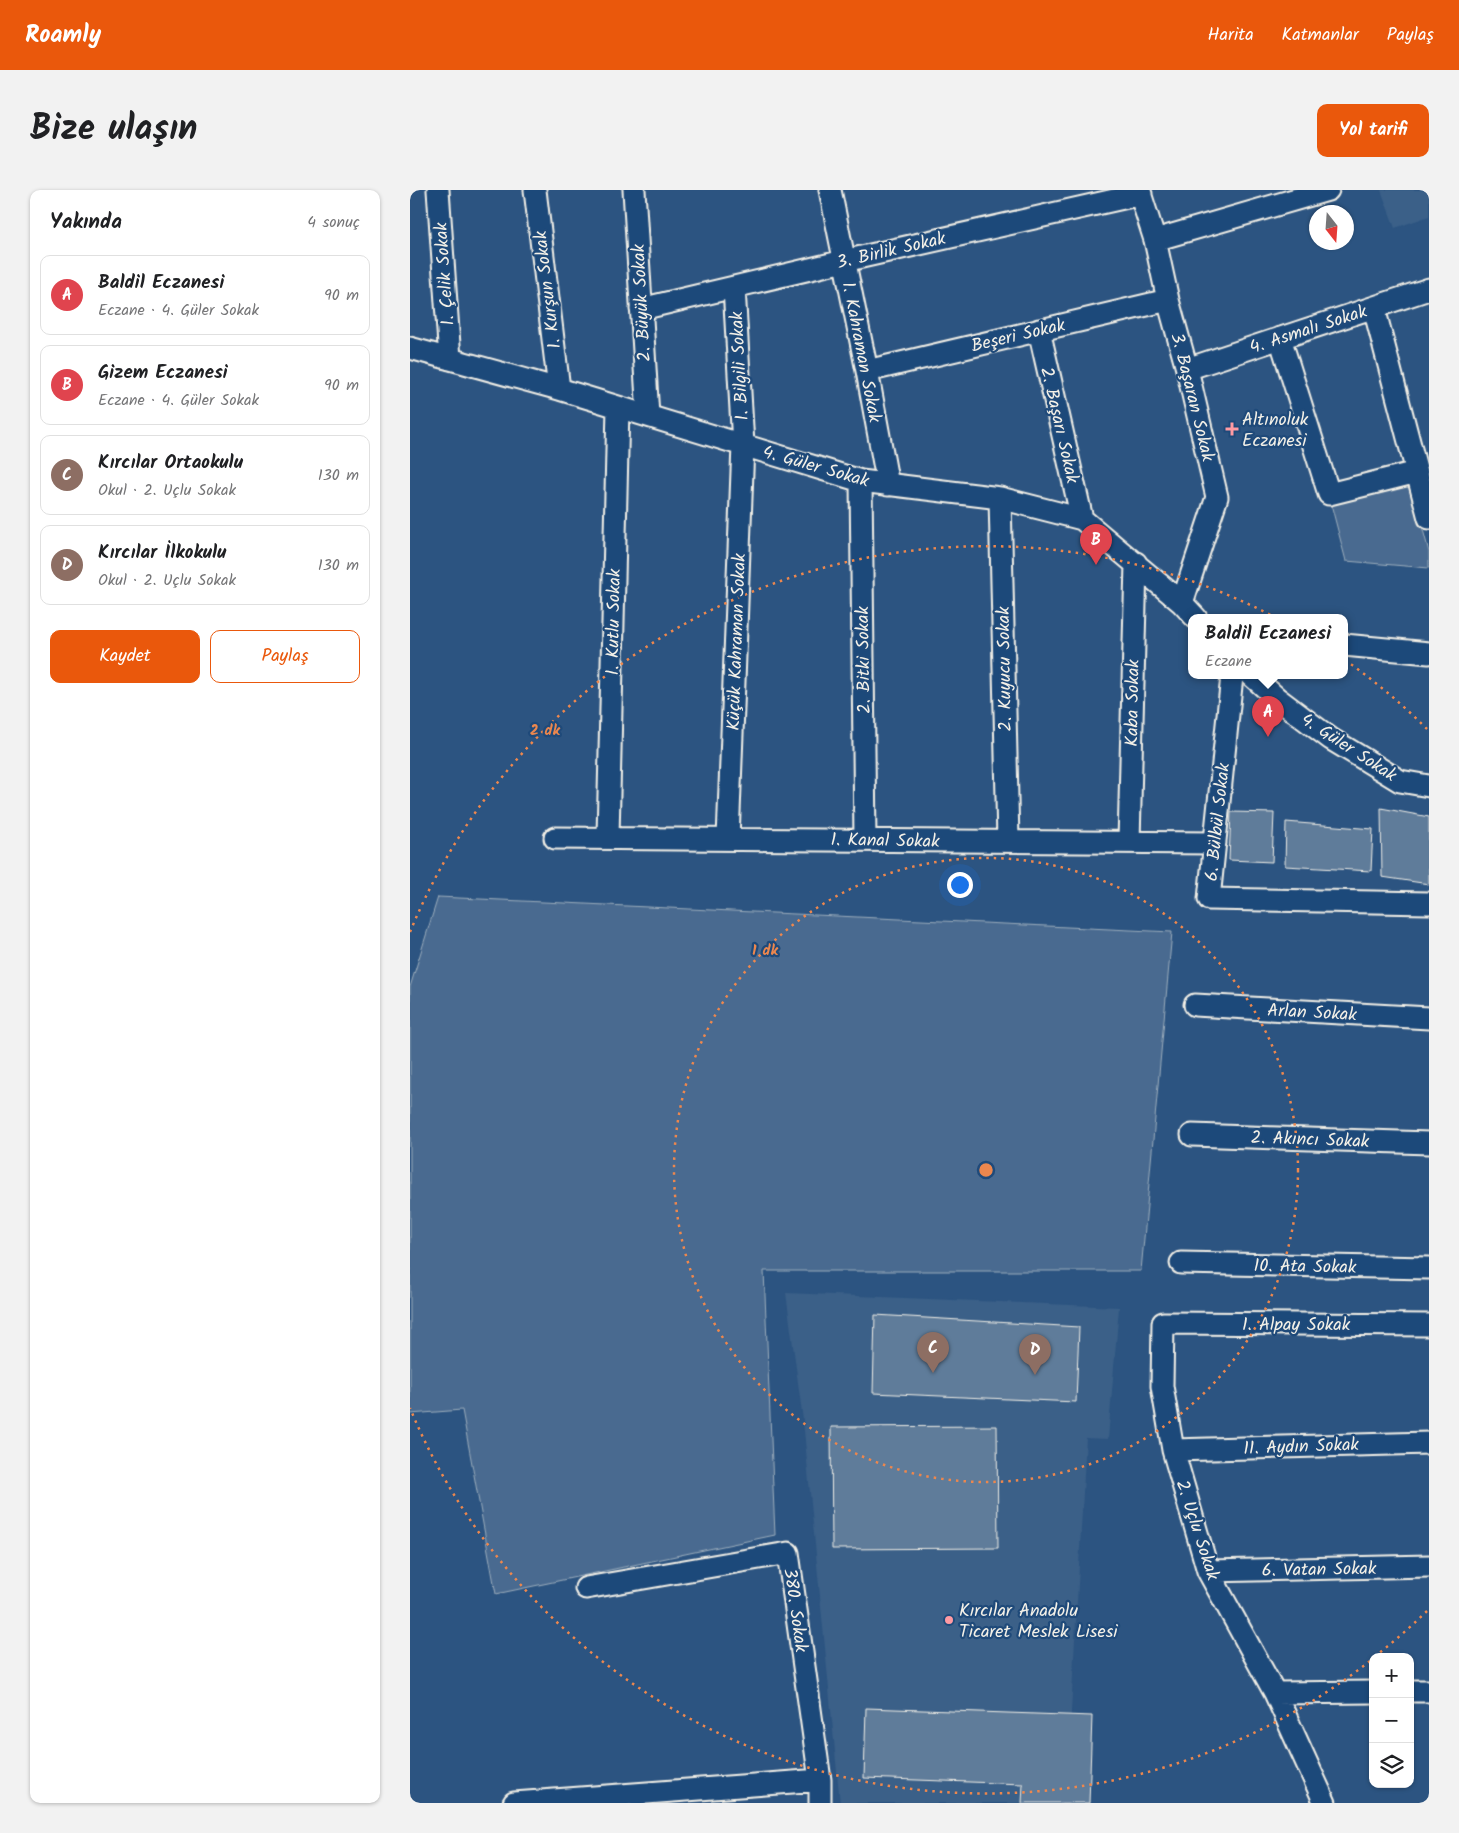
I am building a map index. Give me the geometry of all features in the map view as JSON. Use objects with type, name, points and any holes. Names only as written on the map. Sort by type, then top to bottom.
[{"type":"street","name":"1. Çelik Sokak","points":[[438,190],[450,359]]},
{"type":"street","name":"1. Kurşun Sokak","points":[[535,190],[559,389]]},
{"type":"street","name":"2. Büyük Sokak","points":[[635,190],[648,416]]},
{"type":"street","name":"1. Kahraman Sokak","points":[[830,190],[888,485]]},
{"type":"street","points":[[1155,240],[1328,190]]},
{"type":"street","name":"3. Birlik Sokak","points":[[641,309],[1140,192]]},
{"type":"street","name":"3. Başaran Sokak","points":[[1140,192],[1155,240],[1168,300],[1188,369],[1217,497],[1189,610]]},
{"type":"street","name":"1. Bilgili Sokak","points":[[734,287],[743,445]]},
{"type":"street","name":"4. Asmalı Sokak","points":[[1188,369],[1429,289]]},
{"type":"street","name":"Beşeri Sokak","points":[[867,371],[1168,300]]},
{"type":"street","points":[[1374,308],[1429,518]]},
{"type":"street","name":"2. Başarı Sokak","points":[[1039,330],[1082,519]]},
{"type":"street","points":[[1280,338],[1329,494],[1417,472]]},
{"type":"street","name":"4. Güler Sokak","points":[[410,348],[559,389],[861,481],[1000,498],[1082,519],[1189,610]]},
{"type":"street","name":"1. Kutlu Sokak","points":[[608,837],[618,407]]},
{"type":"street","name":"Küçük Kahraman Sokak","points":[[728,838],[743,445]]},
{"type":"street","name":"2. Bitki Sokak","points":[[861,481],[865,840]]},
{"type":"street","name":"2. Kuyucu Sokak","points":[[1000,498],[1008,841]]},
{"type":"street","name":"Kaba Sokak","points":[[1129,842],[1136,563]]},
{"type":"street","points":[[1348,645],[1429,654]]},
{"type":"street","name":"6. Bülbül Sokak","points":[[1232,679],[1209,899],[1429,903]]},
{"type":"street","name":"4. Güler Sokak","points":[[1255,679],[1278,699],[1331,739],[1400,781],[1429,786]]},
{"type":"street","name":"1. Kanal Sokak","points":[[555,838],[1215,843]]},
{"type":"street","name":"Arlan Sokak","points":[[1195,1005],[1429,1018]]},
{"type":"street","name":"2. Akıncı Sokak","points":[[1192,1134],[1429,1144]]},
{"type":"street","name":"10. Ata Sokak","points":[[1181,1263],[1429,1268]]},
{"type":"street","name":"1. Alpay Sokak","points":[[1163,1323],[1429,1325]]},
{"type":"street","name":"2. Uçlu Sokak","points":[[1163,1323],[1162,1386],[1172,1450],[1208,1571],[1275,1693],[1324,1803]]},
{"type":"street","name":"11. Aydın Sokak","points":[[1172,1450],[1429,1442]]},
{"type":"street","name":"380. Sokak","points":[[586,1588],[788,1553],[820,1780]]},
{"type":"street","name":"6. Vatan Sokak","points":[[1208,1571],[1429,1566]]},
{"type":"street","points":[[1414,1691],[1429,1691]]},
{"type":"street","points":[[1275,1693],[1369,1692]]},
{"type":"street","points":[[514,1803],[820,1780],[820,1803]]},
{"type":"shaded area","points":[[1381,190],[1429,190],[1429,216],[1395,228]]},
{"type":"shaded area","points":[[1411,485],[1429,552],[1429,568],[1346,561],[1331,504]]},
{"type":"shaded area","points":[[438,897],[1172,932],[1141,1271],[764,1271],[775,1535],[496,1594],[462,1410],[410,1414],[410,987]]},
{"type":"shaded area","name":"Kırcılar Anadolu Ticaret Meslek Lisesi","points":[[786,1293],[1119,1307],[1108,1439],[1086,1438],[1066,1803],[840,1803],[803,1420]]},
{"type":"building","points":[[1381,808],[1429,817],[1429,884],[1382,877]]},
{"type":"building","points":[[1231,812],[1274,813],[1272,862],[1229,860]]},
{"type":"building","points":[[1286,822],[1373,829],[1371,871],[1285,866]]},
{"type":"building","points":[[875,1315],[1079,1327],[1076,1402],[873,1393]]},
{"type":"building","points":[[997,1426],[998,1548],[832,1549],[831,1427]]},
{"type":"building","points":[[866,1708],[1092,1716],[1089,1803],[1022,1803],[1023,1784],[864,1778]]},
{"type":"place","name":"Altınoluk Eczanesi","points":[[1232,429]]},
{"type":"place","name":"Gizem Eczanesi","points":[[1096,565]]},
{"type":"place","name":"Baldil Eczanesi","points":[[1268,737]]},
{"type":"place","name":"Kırcılar Ortaokulu","points":[[933,1373]]},
{"type":"place","name":"Kırcılar İlkokulu","points":[[1035,1375]]},
{"type":"place","name":"Kırcılar Anadolu Ticaret Meslek Lisesi","points":[[949,1620]]}]
